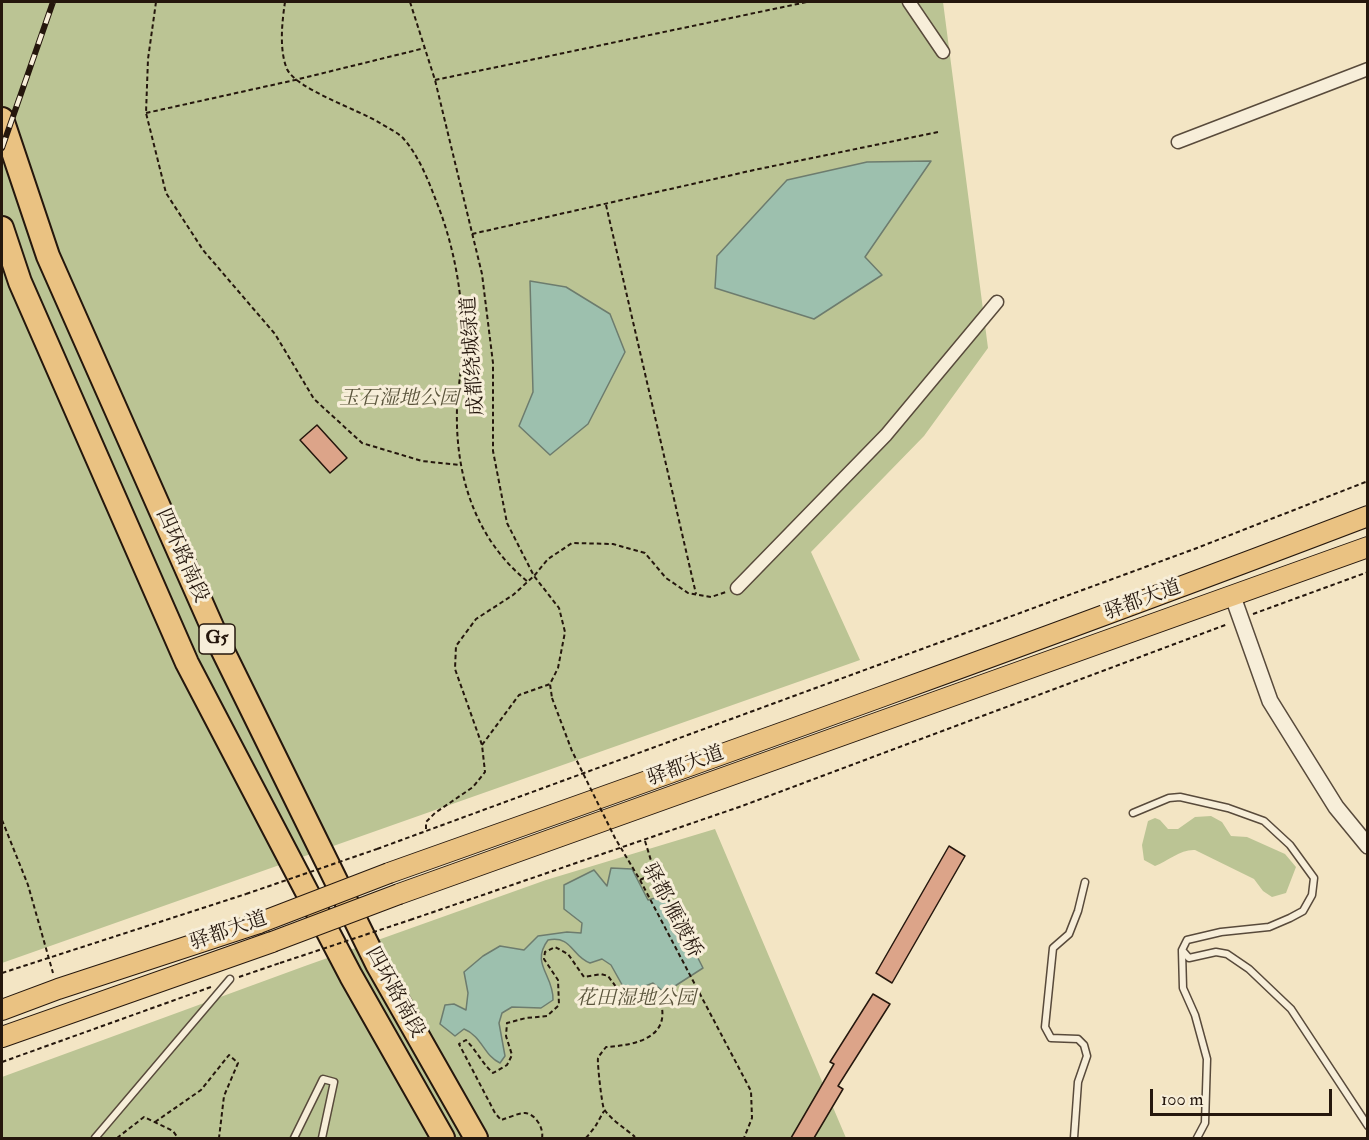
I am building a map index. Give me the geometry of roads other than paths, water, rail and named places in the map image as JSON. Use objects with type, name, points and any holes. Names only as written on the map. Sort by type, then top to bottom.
[{"type":"highway","name":"四环路南段","points":[[2,119],[48,256],[221,647],[377,964],[476,1138]]},
{"type":"highway","name":"四环路南段","points":[[2,228],[20,282],[187,663],[351,976],[443,1138]]},
{"type":"main road","name":"驿都大道","points":[[2,1010],[259,922],[1216,574],[1368,516]]},
{"type":"main road","name":"驿都大道","points":[[2,1037],[1368,547]]},
{"type":"street","points":[[909,2],[943,52]]},
{"type":"street","points":[[1178,142],[1368,69]]},
{"type":"street","points":[[737,588],[886,435],[997,302]]},
{"type":"street","points":[[1233,597],[1270,701],[1336,807],[1368,846]]},
{"type":"lane","points":[[1133,813],[1169,798],[1180,797],[1228,808],[1264,821],[1290,845],[1314,878],[1312,895],[1303,911],[1269,927],[1221,932],[1187,940],[1182,950],[1183,988],[1195,1015],[1208,1059],[1205,1122],[1197,1138]]},
{"type":"lane","points":[[1074,1138],[1078,1082],[1086,1056],[1084,1045],[1078,1039],[1050,1038],[1046,1027],[1053,948],[1069,934],[1078,911],[1085,882]]},
{"type":"lane","points":[[1182,950],[1189,958],[1216,952],[1227,954],[1249,969],[1283,1001],[1291,1009],[1368,1126]]},
{"type":"lane","points":[[95,1138],[230,980]]},
{"type":"lane","points":[[294,1138],[323,1079],[334,1082],[322,1138]]},
{"type":"railway","points":[[2,148],[53,2]]},
{"type":"park label","name":"玉石湿地公园","points":[[399,400]]},
{"type":"park label","name":"花田湿地公园","points":[[636,1000]]}]
